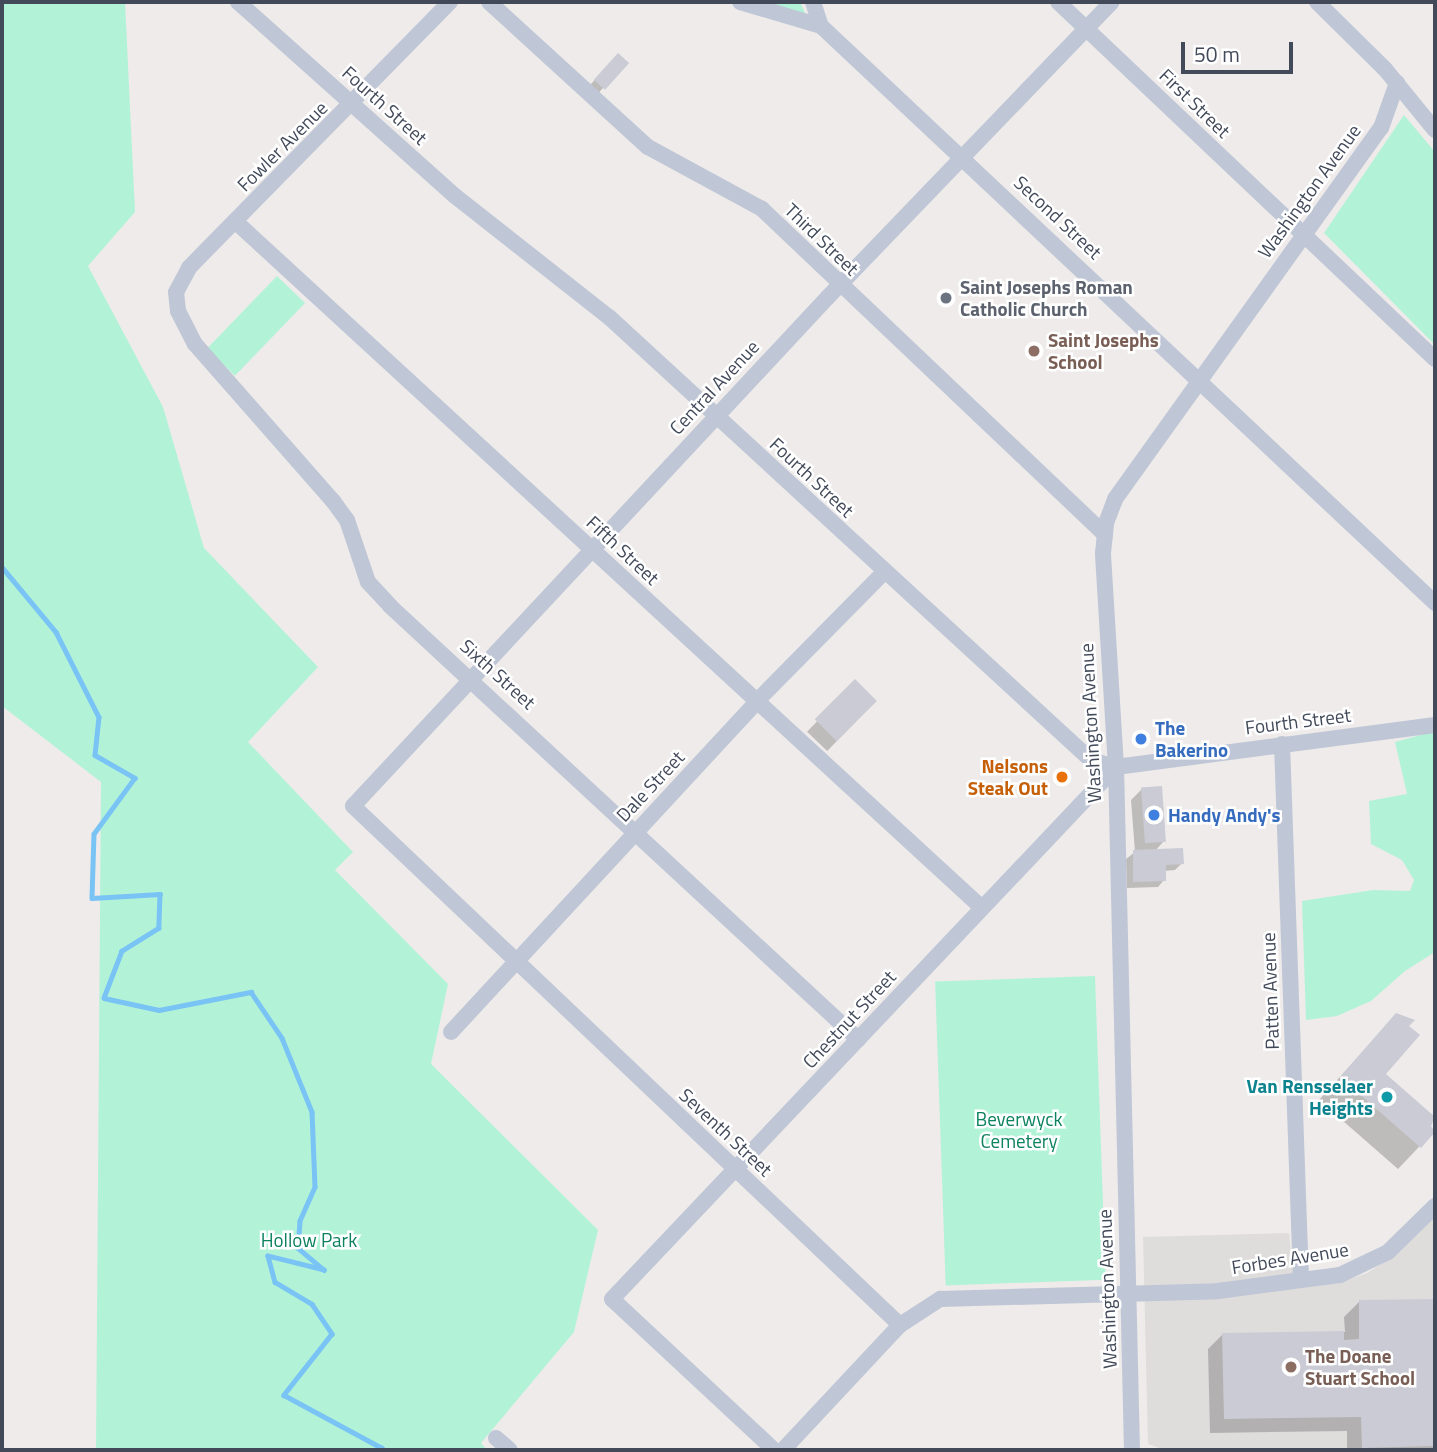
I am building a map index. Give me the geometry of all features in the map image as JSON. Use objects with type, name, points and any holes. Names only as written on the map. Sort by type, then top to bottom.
[{"type":"street","name":"Fourth Street","points":[[238,2],[455,196],[609,317],[1083,754],[1115,767],[1435,725]]},
{"type":"street","name":"Fowler Avenue","points":[[176,292],[189,268],[353,105],[450,2]]},
{"type":"street","name":"Third Street","points":[[489,2],[648,147],[762,209],[839,286],[1105,534]]},
{"type":"street","points":[[740,2],[821,26]]},
{"type":"street","name":"Second Street","points":[[813,2],[821,26],[1200,378],[1435,603]]},
{"type":"street","name":"First Street","points":[[1058,2],[1435,359]]},
{"type":"street","name":"Central Avenue","points":[[353,806],[715,416],[1112,2]]},
{"type":"street","points":[[1317,2],[1397,83],[1435,130]]},
{"type":"street","name":"Washington Avenue","points":[[1133,1450],[1115,767],[1105,534],[1115,499],[1301,235],[1381,128],[1397,83]]},
{"type":"street","name":"Fifth Street","points":[[236,222],[982,908]]},
{"type":"street","name":"Sixth Street","points":[[176,292],[178,310],[195,344],[347,520],[368,582],[858,1039]]},
{"type":"street","name":"Dale Street","points":[[451,1032],[757,701],[884,572]]},
{"type":"street","name":"Patten Avenue","points":[[1282,744],[1301,1279]]},
{"type":"street","name":"Chestnut Street","points":[[774,1450],[612,1299],[1115,767]]},
{"type":"street","name":"Seventh Street","points":[[353,806],[900,1325]]},
{"type":"street","name":"Forbes Avenue","points":[[1129,1296],[1218,1291],[1340,1275],[1368,1264],[1388,1252],[1435,1206]]},
{"type":"street","points":[[783,1450],[900,1325],[940,1299],[963,1296],[1129,1296]]},
{"type":"street","points":[[496,1438],[510,1450]]},
{"type":"shaded area","name":"The Doane Stuart School","points":[[1435,1217],[1435,1450],[1165,1450],[1148,1444],[1143,1237],[1289,1233],[1295,1289],[1339,1283],[1367,1273],[1391,1258]]},
{"type":"green space","name":"Hollow Park","points":[[2,2],[125,2],[135,212],[88,266],[163,407],[204,548],[318,667],[248,742],[353,852],[335,870],[448,984],[431,1064],[598,1230],[574,1332],[481,1443],[487,1450],[96,1450],[101,782],[2,706]]},
{"type":"green space","points":[[755,2],[800,2],[805,13],[772,7]]},
{"type":"green space","points":[[1404,115],[1435,152],[1435,345],[1324,233]]},
{"type":"green space","points":[[277,276],[305,303],[235,376],[207,349]]},
{"type":"green space","points":[[1435,731],[1435,952],[1405,971],[1371,1001],[1337,1016],[1306,1020],[1302,901],[1373,890],[1410,891],[1414,880],[1402,860],[1371,844],[1369,801],[1407,794],[1395,742]]},
{"type":"green space","name":"Beverwyck Cemetery","points":[[1095,976],[1106,1280],[946,1285],[935,982]]},
{"type":"building","points":[[618,53],[629,63],[605,90],[594,80]]},
{"type":"building","points":[[855,679],[877,701],[837,741],[815,719]]},
{"type":"building","name":"Handy Andy's","points":[[1162,786],[1166,842],[1145,843],[1141,787]]},
{"type":"building","points":[[1183,848],[1184,864],[1166,865],[1166,881],[1133,882],[1133,850]]},
{"type":"building","name":"Van Rensselaer Heights","points":[[1396,1013],[1415,1020],[1409,1026],[1420,1035],[1386,1074],[1435,1117],[1431,1126],[1435,1132],[1421,1148],[1340,1077]]},
{"type":"building","name":"The Doane Stuart School","points":[[1435,1299],[1435,1446],[1362,1448],[1361,1417],[1224,1419],[1222,1333],[1344,1331],[1344,1340],[1359,1339],[1359,1300]]},
{"type":"waterway","points":[[2,567],[56,632],[99,717],[95,755],[135,778],[94,834],[92,898],[160,894],[159,928],[122,951],[104,998],[159,1010],[251,992],[282,1038],[312,1112],[315,1187],[300,1221],[298,1248],[324,1270],[268,1256],[275,1282],[312,1304],[332,1334],[284,1395],[382,1448],[379,1450]]},
{"type":"place","name":"Saint Josephs Roman Catholic Church","points":[[946,298]]},
{"type":"place","name":"Saint Josephs School","points":[[1034,351]]},
{"type":"place","name":"The Bakerino","points":[[1141,739]]},
{"type":"place","name":"Nelsons Steak Out","points":[[1062,777]]},
{"type":"place","name":"Handy Andy's","points":[[1154,815]]},
{"type":"place","name":"Van Rensselaer Heights","points":[[1387,1097]]},
{"type":"place","name":"The Doane Stuart School","points":[[1291,1367]]}]
